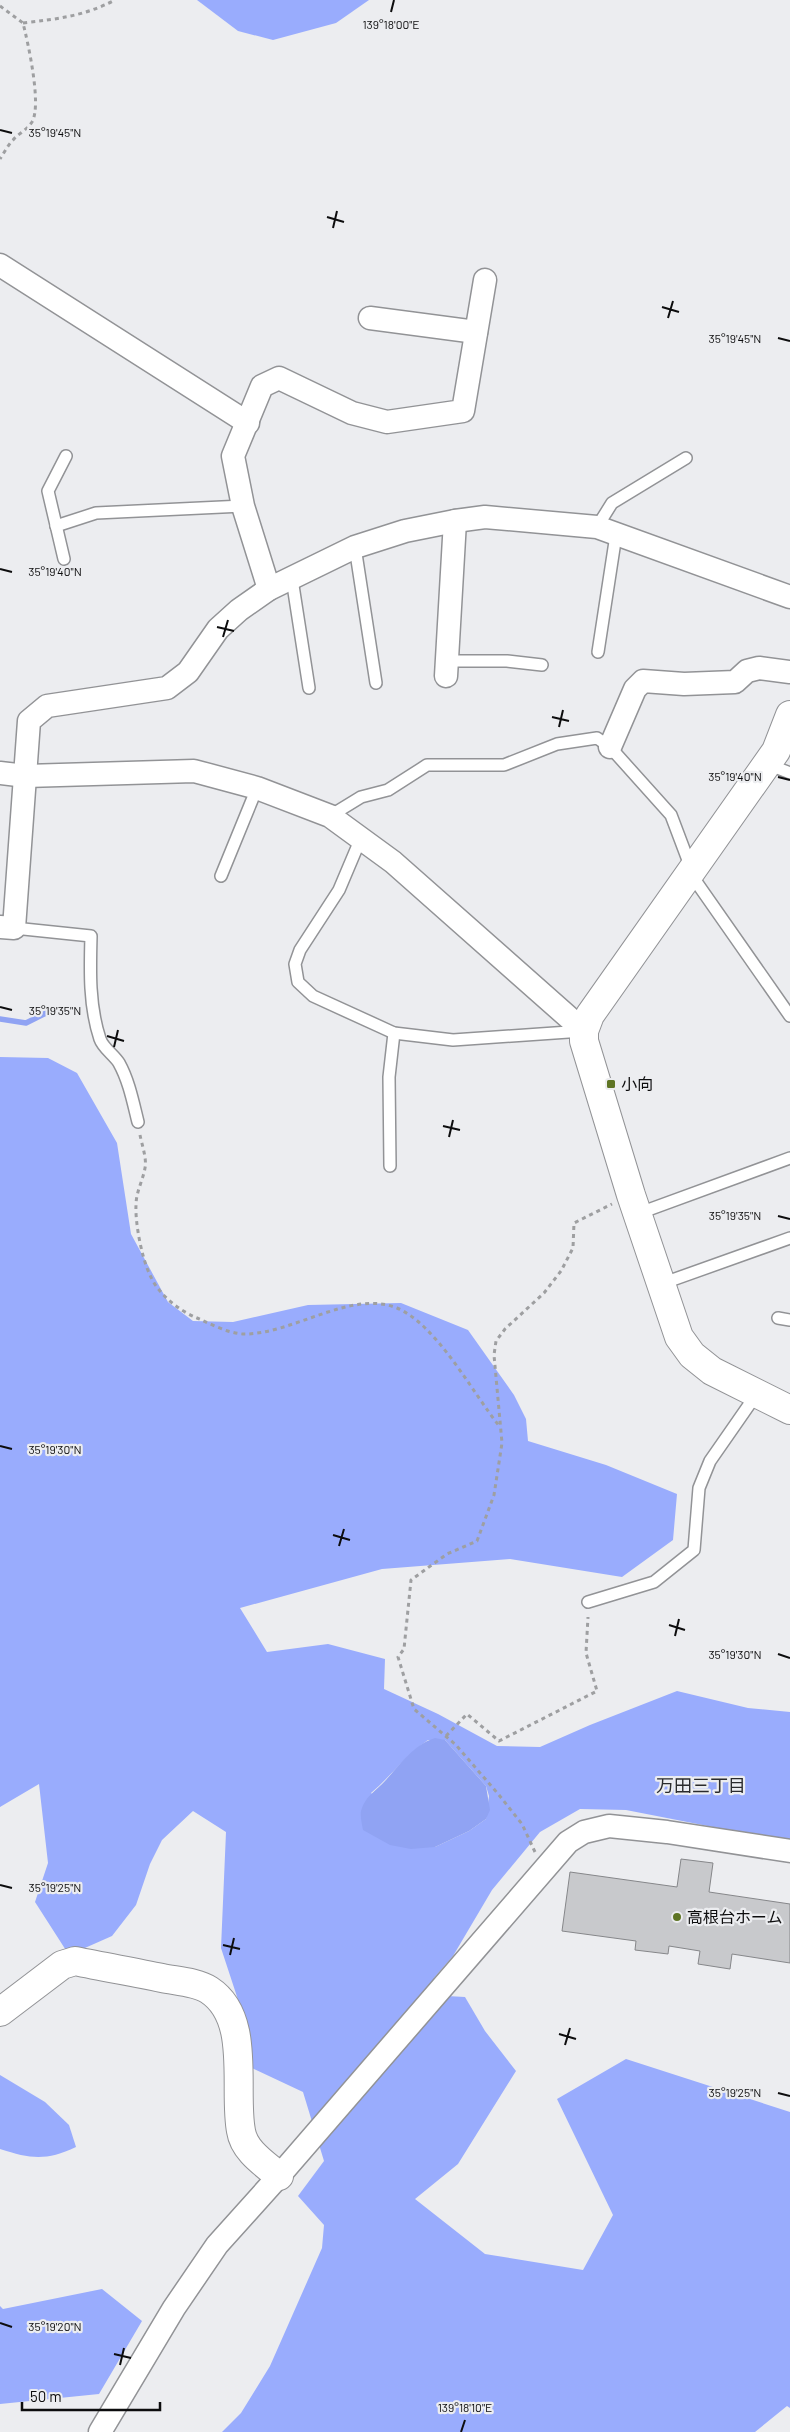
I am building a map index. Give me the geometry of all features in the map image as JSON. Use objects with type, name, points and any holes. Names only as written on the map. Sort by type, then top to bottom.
[{"type":"street","points":[[0,264],[248,422]]},
{"type":"street","points":[[269,589],[242,506],[233,456],[262,386],[279,378],[352,413],[387,422],[463,411],[485,280]]},
{"type":"street","points":[[370,318],[476,332]]},
{"type":"street","points":[[7,927],[26,776],[29,722],[47,706],[167,688],[188,672],[218,629],[239,610],[269,589],[356,548],[405,531],[455,520],[485,517],[607,531],[790,596]]},
{"type":"street","points":[[447,669],[455,520]]},
{"type":"street","points":[[610,747],[635,689],[643,680],[684,684],[735,682],[747,671],[759,668],[790,672]]},
{"type":"street","points":[[790,715],[776,751],[779,768],[691,872],[590,1015],[584,1031],[588,1056],[634,1204],[679,1337],[692,1355],[712,1371],[758,1392],[790,1410]]},
{"type":"street","points":[[0,773],[26,776],[194,771],[257,788],[330,816],[393,862],[584,1031]]},
{"type":"street","points":[[100,2432],[174,2308],[216,2245],[279,2176],[568,1842],[584,1832],[609,1826],[790,1850]]},
{"type":"street","points":[[0,2012],[62,1965],[75,1961],[181,1981],[208,1990],[224,2002],[233,2024],[238,2056],[241,2132],[251,2152],[279,2176]]},
{"type":"lane","points":[[64,559],[48,491],[66,456]]},
{"type":"lane","points":[[598,652],[607,531],[612,503],[686,458]]},
{"type":"lane","points":[[56,526],[96,513],[242,506]]},
{"type":"lane","points":[[356,548],[376,683]]},
{"type":"lane","points":[[292,579],[309,688]]},
{"type":"lane","points":[[447,669],[507,661],[542,665]]},
{"type":"lane","points":[[330,816],[361,797],[388,790],[427,765],[504,765],[557,744],[584,738],[597,738],[610,747],[671,815],[691,872],[790,1016]]},
{"type":"lane","points":[[221,876],[257,788]]},
{"type":"lane","points":[[361,838],[339,890],[300,950],[295,964],[298,982],[313,996],[394,1034],[453,1040],[584,1031]]},
{"type":"lane","points":[[7,927],[91,936],[90,973],[96,1023],[101,1042],[118,1063],[130,1090],[138,1122]]},
{"type":"lane","points":[[390,1166],[389,1077],[394,1034]]},
{"type":"lane","points":[[634,1204],[790,1158]]},
{"type":"lane","points":[[661,1284],[790,1238]]},
{"type":"lane","points":[[588,1602],[654,1582],[694,1550],[699,1488],[710,1461],[758,1392]]},
{"type":"path","points":[[23,23],[58,19],[92,12],[114,0]]},
{"type":"path","points":[[0,6],[23,23],[30,54],[36,108],[34,120],[13,139],[0,159]]},
{"type":"path","points":[[138,1122],[146,1166],[136,1205],[142,1247],[150,1276],[170,1301],[189,1314],[224,1330],[242,1334],[260,1333],[360,1305],[381,1302],[390,1305],[415,1317],[430,1332],[500,1427]]},
{"type":"path","points":[[536,1857],[530,1838],[522,1824],[500,1794],[446,1736],[414,1710],[398,1657],[404,1648],[411,1580],[447,1554],[477,1541],[488,1514],[500,1469],[502,1443],[494,1355],[496,1341],[505,1328],[544,1293],[561,1271],[573,1248],[574,1223],[634,1204]]},
{"type":"path","points":[[446,1736],[467,1714],[499,1741],[597,1691],[586,1653],[588,1602]]},
{"type":"shaded area","points":[[197,0],[369,0],[336,23],[273,40],[238,31]]},
{"type":"shaded area","points":[[0,1057],[48,1058],[77,1073],[117,1143],[131,1234],[168,1302],[193,1321],[233,1322],[308,1305],[401,1303],[468,1330],[514,1395],[526,1419],[528,1441],[606,1465],[677,1494],[673,1540],[622,1577],[510,1559],[382,1569],[240,1608],[267,1652],[328,1644],[385,1659],[384,1689],[438,1714],[497,1746],[540,1747],[677,1691],[748,1708],[790,1712],[790,1842],[626,1810],[580,1809],[540,1832],[492,1890],[453,1956],[434,1978],[447,1996],[465,1997],[485,2031],[516,2071],[458,2164],[415,2199],[485,2254],[583,2270],[613,2215],[557,2099],[626,2059],[790,2112],[790,2408],[787,2406],[755,2432],[222,2432],[241,2413],[270,2366],[322,2248],[324,2225],[298,2196],[324,2161],[303,2092],[252,2068],[244,2018],[221,1948],[226,1832],[193,1811],[162,1840],[150,1864],[136,1905],[112,1936],[69,1955],[35,1902],[48,1863],[39,1784],[0,1807]],"holes":[[[428,1740],[445,1740],[486,1786],[489,1796],[486,1819],[469,1831],[435,1847],[371,1793]]]},
{"type":"shaded area","points":[[435,1738],[445,1740],[486,1786],[490,1810],[486,1819],[469,1831],[435,1847],[411,1849],[390,1845],[363,1830],[361,1811],[368,1798],[413,1750]]},
{"type":"shaded area","points":[[0,2075],[45,2102],[69,2125],[76,2147],[56,2155],[38,2157],[21,2155],[0,2149]]},
{"type":"shaded area","points":[[102,2289],[142,2321],[99,2394],[0,2404],[0,2306],[3,2309]]},
{"type":"building","name":"高根台ホーム","points":[[681,1859],[713,1863],[709,1892],[790,1904],[790,1963],[732,1954],[730,1969],[698,1964],[700,1951],[669,1946],[668,1954],[635,1950],[636,1941],[562,1931],[570,1872],[677,1887]]},
{"type":"waterway","points":[[0,1019],[26,1023],[46,1013]]},
{"type":"place","name":"小向","points":[[611,1084]]},
{"type":"place","name":"高根台ホーム","points":[[677,1917]]},
{"type":"district","name":"万田三丁目","points":[[701,1786]]}]
